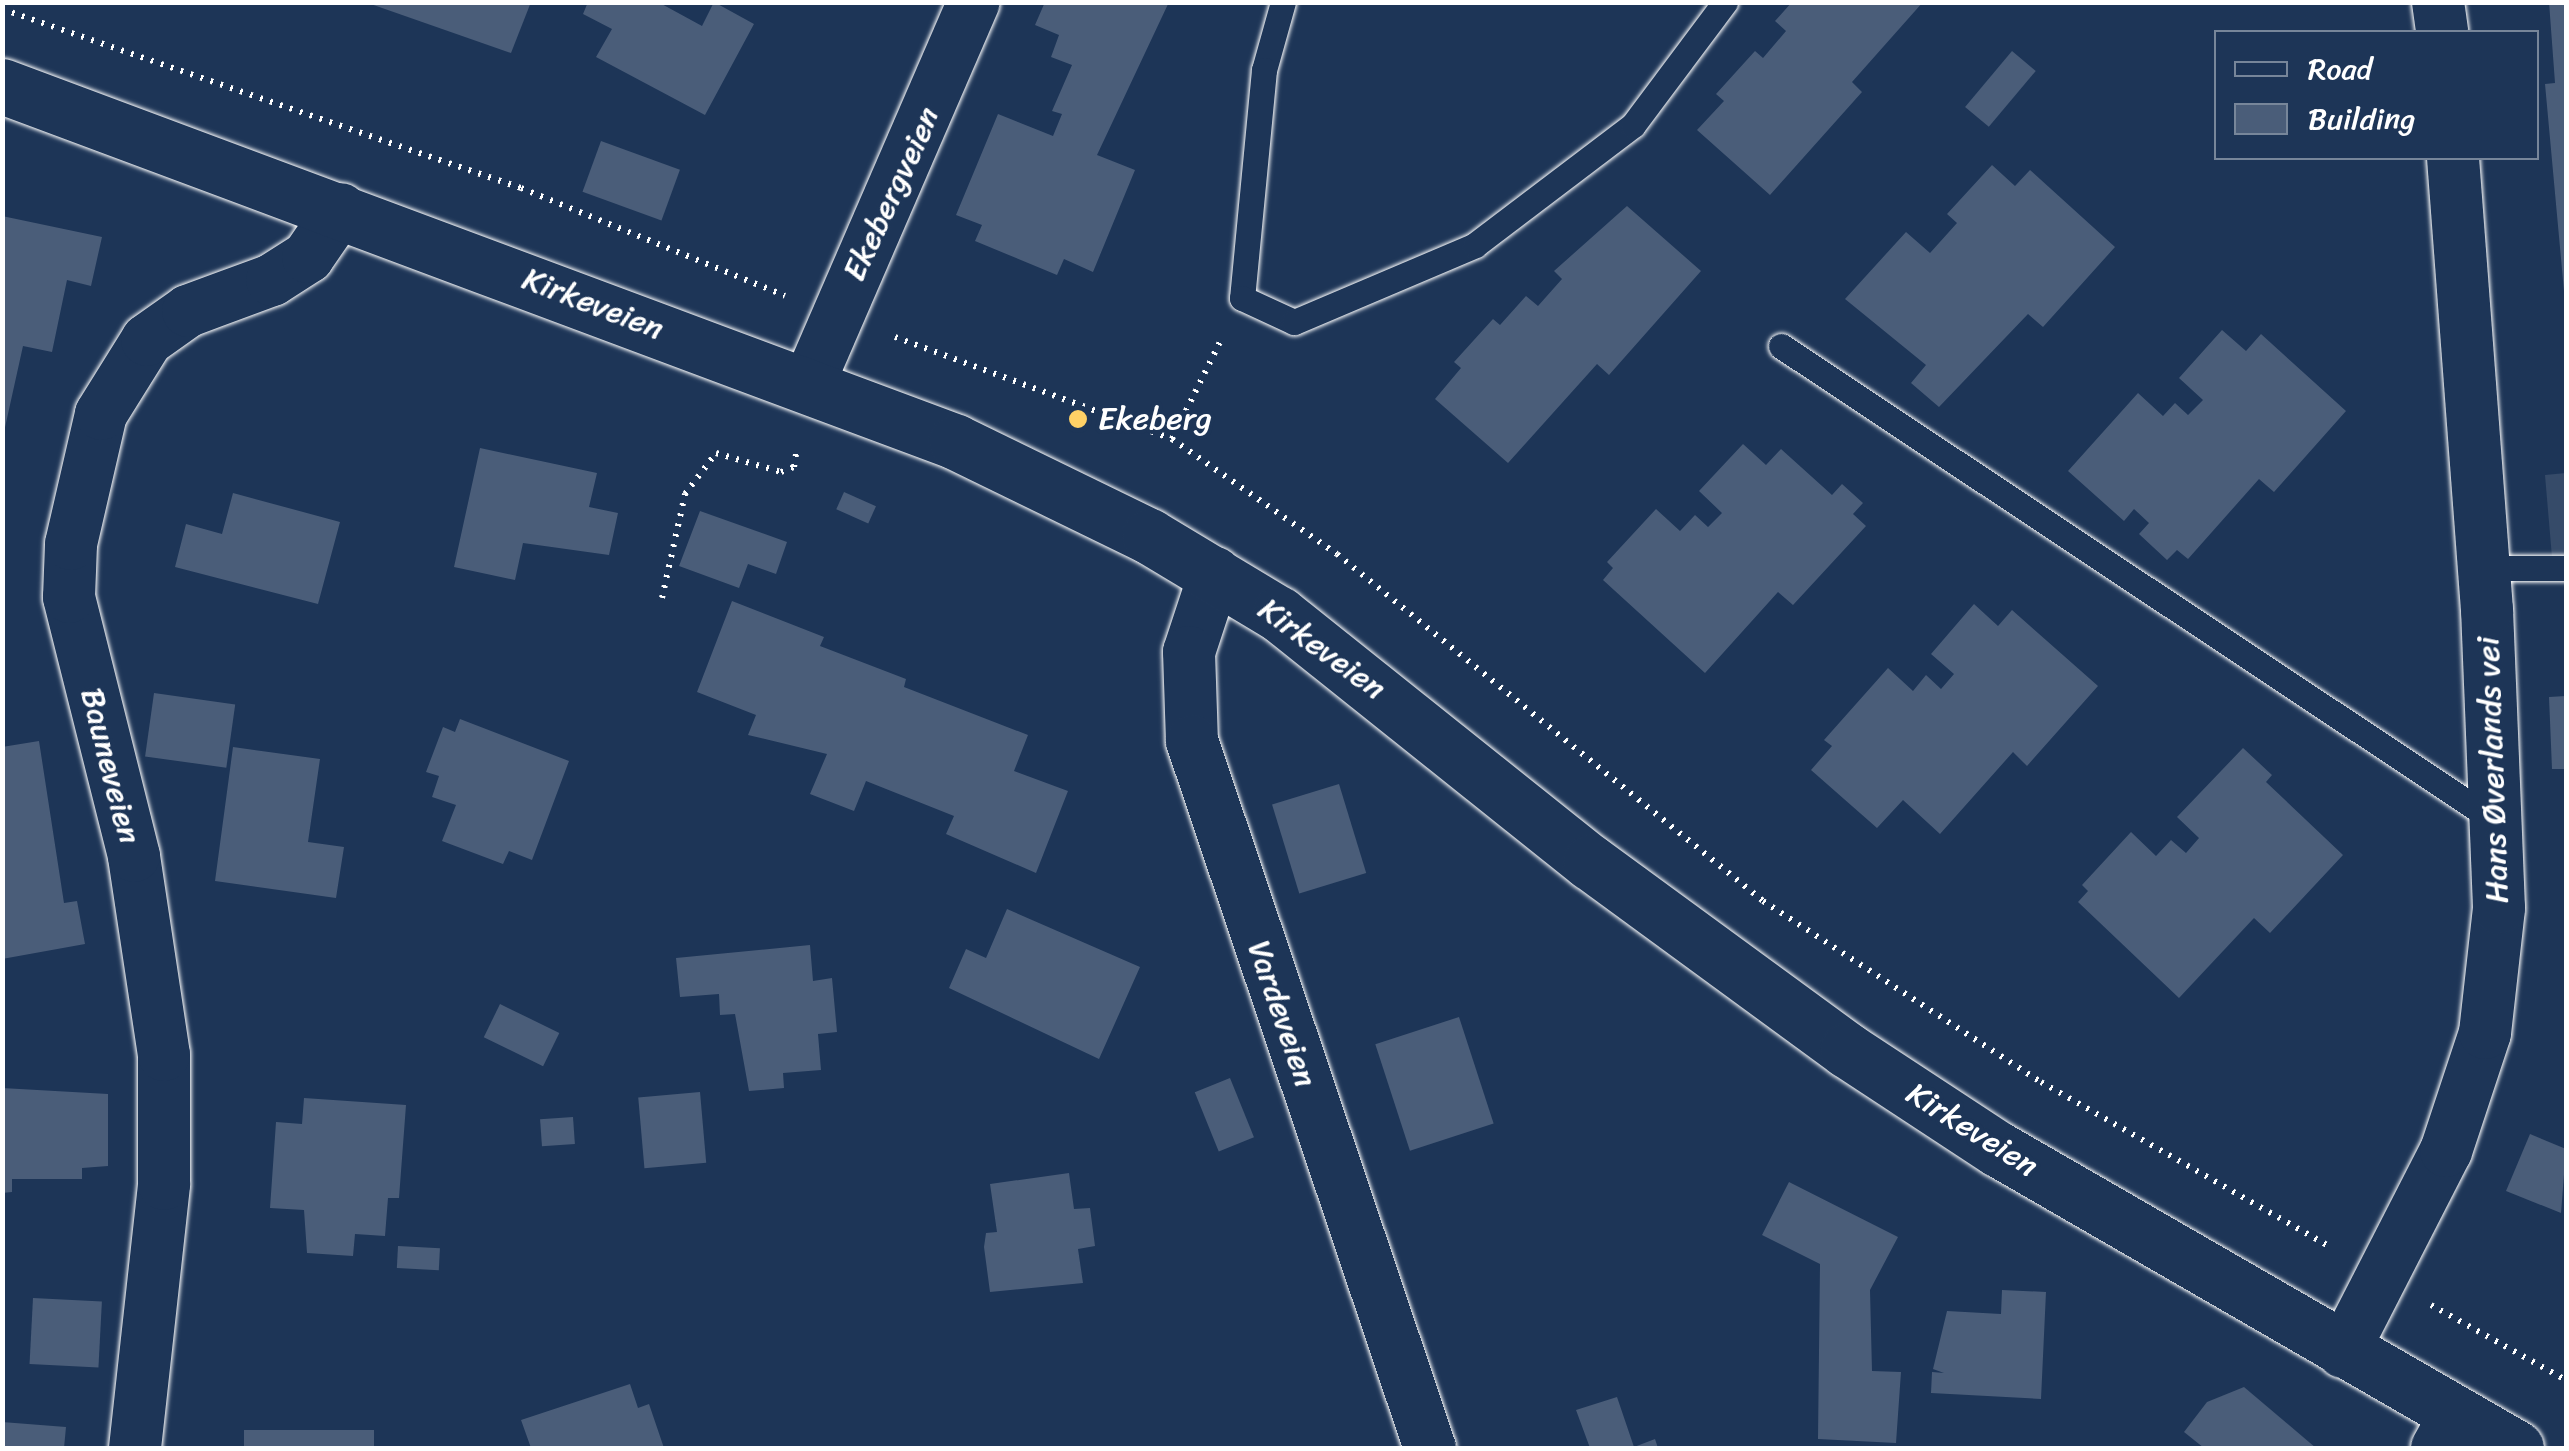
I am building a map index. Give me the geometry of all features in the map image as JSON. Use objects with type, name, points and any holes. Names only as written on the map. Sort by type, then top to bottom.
[{"type":"main road","name":"Kirkeveien","points":[[2,86],[341,209],[956,442],[1215,573],[1847,1050],[1998,1149],[2343,1352],[2446,1432],[2516,1448]]},
{"type":"street","name":"Ekebergveien","points":[[808,386],[974,2]]},
{"type":"street","points":[[2438,2],[2442,30]]},
{"type":"street","name":"Hans Øverlands vei","points":[[2343,1352],[2446,1152],[2485,1033],[2498,823],[2454,160]]},
{"type":"street","name":"Bauneveien","points":[[135,1448],[164,1184],[164,1055],[134,856],[68,597],[71,544],[101,414],[147,340],[188,311],[272,280],[308,257],[341,209]]},
{"type":"street","name":"Vardeveien","points":[[1215,573],[1188,652],[1192,741],[1430,1448]]},
{"type":"lane","points":[[1283,2],[1264,70],[1242,298],[1294,322],[1476,245],[1633,125],[1725,2]]},
{"type":"lane","points":[[1781,346],[2498,823]]},
{"type":"lane","points":[[2484,568],[2566,568]]},
{"type":"path","points":[[1172,440],[1242,298]]},
{"type":"path","points":[[662,598],[685,494],[716,453],[781,472],[794,467],[808,386]]},
{"type":"path","points":[[2426,1302],[2566,1380]]},
{"type":"shaded area","points":[[2566,473],[2566,577],[2553,569],[2545,475]]},
{"type":"building","points":[[365,2],[531,2],[511,53]]},
{"type":"building","points":[[588,2],[658,2],[702,26],[714,2],[754,24],[705,115],[596,57],[612,29],[583,14]]},
{"type":"building","points":[[1045,2],[1169,2],[1097,155],[1135,170],[1093,272],[1064,259],[1057,275],[975,241],[982,225],[956,215],[998,114],[1053,136],[1062,114],[1052,111],[1072,65],[1051,57],[1059,35],[1035,25]]},
{"type":"building","points":[[1792,2],[1923,2],[1852,82],[1862,92],[1770,195],[1697,130],[1724,101],[1716,94],[1755,51],[1763,58],[1786,31],[1775,21]]},
{"type":"building","points":[[2549,2],[2566,2],[2566,313],[2545,84],[2555,83]]},
{"type":"building","points":[[2012,51],[2036,71],[1989,127],[1965,107]]},
{"type":"building","points":[[601,141],[680,170],[661,220],[583,192]]},
{"type":"building","points":[[1992,165],[2015,186],[2030,170],[2115,247],[2043,327],[2028,314],[1939,407],[1911,383],[1926,365],[1845,299],[1906,232],[1930,253],[1957,223],[1947,214]]},
{"type":"building","points":[[1627,206],[1701,271],[1609,375],[1597,364],[1508,463],[1435,399],[1461,368],[1454,362],[1493,319],[1500,325],[1526,296],[1538,306],[1562,279],[1554,271]]},
{"type":"building","points":[[2,216],[102,237],[91,286],[67,280],[52,352],[23,346],[4,432]]},
{"type":"building","points":[[2222,330],[2246,351],[2261,334],[2346,411],[2274,492],[2259,479],[2188,559],[2177,550],[2167,560],[2139,534],[2149,523],[2134,509],[2124,521],[2068,471],[2138,393],[2163,416],[2175,403],[2188,415],[2203,400],[2179,378]]},
{"type":"building","points":[[1743,444],[1766,465],[1781,449],[1832,495],[1842,484],[1863,503],[1853,514],[1866,526],[1793,605],[1778,592],[1705,673],[1603,580],[1613,568],[1607,562],[1656,509],[1680,531],[1695,515],[1708,527],[1722,513],[1699,491]]},
{"type":"building","points":[[480,448],[597,473],[589,507],[618,513],[609,555],[523,543],[515,580],[454,567]]},
{"type":"building","points":[[844,492],[876,506],[868,524],[836,509]]},
{"type":"building","points":[[233,493],[340,522],[318,604],[175,567],[186,524],[222,534]]},
{"type":"building","points":[[700,511],[787,542],[776,574],[748,564],[739,588],[679,566]]},
{"type":"building","points":[[732,601],[824,637],[820,646],[906,679],[904,687],[1028,735],[1014,771],[1068,791],[1036,873],[946,834],[954,816],[866,781],[854,811],[810,794],[827,754],[748,735],[756,715],[697,692]]},
{"type":"building","points":[[1974,604],[1998,626],[2012,610],[2098,686],[2027,766],[2013,752],[1940,834],[1903,800],[1877,828],[1811,770],[1832,746],[1824,740],[1888,668],[1913,691],[1926,675],[1941,689],[1954,674],[1931,654]]},
{"type":"building","points":[[154,693],[235,704],[226,768],[145,756]]},
{"type":"building","points":[[2566,696],[2566,769],[2552,769],[2549,697]]},
{"type":"building","points":[[460,719],[569,761],[532,860],[509,851],[503,864],[442,841],[456,805],[432,797],[439,776],[426,772],[443,727],[455,732]]},
{"type":"building","points":[[39,741],[64,903],[77,901],[85,944],[2,959],[2,747]]},
{"type":"building","points":[[233,747],[320,759],[308,842],[344,847],[336,898],[215,881]]},
{"type":"building","points":[[2243,748],[2272,775],[2266,782],[2343,855],[2270,933],[2254,918],[2179,998],[2078,902],[2088,891],[2082,885],[2131,832],[2156,856],[2171,840],[2186,853],[2199,838],[2177,817]]},
{"type":"building","points":[[1339,784],[1366,873],[1299,893],[1272,804]]},
{"type":"building","points":[[1007,909],[1140,967],[1099,1059],[949,988],[966,949],[986,958]]},
{"type":"building","points":[[810,945],[813,981],[832,978],[837,1032],[818,1034],[821,1070],[783,1073],[784,1088],[749,1091],[735,1014],[720,1015],[719,994],[680,997],[676,958]]},
{"type":"building","points":[[500,1004],[559,1033],[543,1066],[484,1037]]},
{"type":"building","points":[[1459,1017],[1494,1124],[1410,1151],[1375,1044]]},
{"type":"building","points":[[1230,1078],[1254,1137],[1219,1152],[1195,1092]]},
{"type":"building","points":[[2,1088],[108,1094],[108,1166],[82,1168],[82,1179],[12,1179],[12,1192],[2,1193]]},
{"type":"building","points":[[700,1092],[706,1163],[644,1168],[638,1097]]},
{"type":"building","points":[[304,1098],[406,1105],[399,1198],[388,1198],[385,1236],[355,1234],[353,1256],[307,1253],[304,1210],[270,1208],[276,1122],[302,1124]]},
{"type":"building","points":[[573,1117],[575,1144],[542,1146],[540,1119]]},
{"type":"building","points":[[2530,1134],[2566,1149],[2561,1213],[2506,1191]]},
{"type":"building","points":[[1069,1173],[1074,1209],[1090,1208],[1095,1246],[1078,1249],[1083,1283],[990,1292],[984,1247],[986,1233],[997,1232],[990,1184]]},
{"type":"building","points":[[1789,1182],[1898,1237],[1870,1290],[1872,1371],[1901,1372],[1896,1443],[1818,1439],[1820,1264],[1762,1235]]},
{"type":"building","points":[[398,1246],[440,1248],[439,1270],[397,1268]]},
{"type":"building","points":[[2002,1290],[2046,1292],[2041,1399],[1931,1393],[1932,1372],[1944,1373],[1933,1369],[1947,1311],[2001,1314]]},
{"type":"building","points":[[33,1298],[102,1302],[98,1368],[30,1364]]},
{"type":"building","points":[[630,1384],[638,1408],[649,1404],[664,1448],[531,1448],[521,1420]]},
{"type":"building","points":[[2244,1387],[2316,1448],[2204,1448],[2184,1432],[2207,1402]]},
{"type":"building","points":[[1617,1397],[1634,1447],[1655,1439],[1658,1448],[1590,1448],[1576,1410]]},
{"type":"building","points":[[2,1422],[66,1427],[64,1448],[2,1448]]},
{"type":"building","points":[[244,1430],[374,1430],[374,1448],[244,1448]]},
{"type":"place","name":"Ekeberg","points":[[1078,419]]}]
